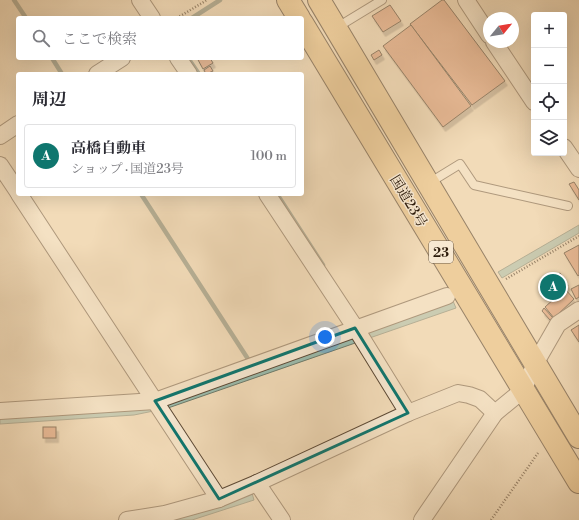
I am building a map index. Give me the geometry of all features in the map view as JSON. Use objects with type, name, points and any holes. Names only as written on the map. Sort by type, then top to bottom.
[{"type":"highway","points":[[288,0],[298,16]]},
{"type":"highway","name":"国道23号","points":[[319,0],[579,437]]},
{"type":"highway","name":"国道23号","points":[[304,26],[579,482]]},
{"type":"street","points":[[140,0],[151,16]]},
{"type":"street","points":[[466,0],[483,26]]},
{"type":"street","points":[[498,48],[531,98]]},
{"type":"street","points":[[100,72],[119,60]]},
{"type":"street","points":[[179,60],[188,72]]},
{"type":"street","points":[[0,136],[16,125]]},
{"type":"street","points":[[567,151],[579,169]]},
{"type":"street","points":[[0,165],[16,189]]},
{"type":"street","points":[[21,196],[219,498]]},
{"type":"street","points":[[268,196],[359,334],[408,413]]},
{"type":"street","points":[[0,411],[158,405],[359,334],[447,296]]},
{"type":"street","points":[[422,520],[495,413],[524,390],[535,364],[558,324],[579,310]]},
{"type":"street","points":[[127,520],[165,514],[219,498],[257,483],[408,413],[458,393],[480,399],[495,413]]},
{"type":"street","points":[[257,483],[282,520]]},
{"type":"lane","points":[[336,28],[382,0]]},
{"type":"lane","points":[[428,183],[460,164],[474,185],[568,206]]},
{"type":"path","points":[[181,16],[207,0]]},
{"type":"path","points":[[506,279],[579,236]]},
{"type":"path","points":[[491,520],[538,453]]},
{"type":"highlighted area","points":[[355,328],[408,413],[219,499],[155,401]]},
{"type":"shaded area","points":[[579,225],[579,233],[502,278],[498,272]]},
{"type":"shaded area","points":[[453,301],[456,308],[168,408],[134,415],[0,424],[0,417],[144,408]]},
{"type":"shaded area","points":[[252,493],[254,500],[192,520],[166,520]]},
{"type":"building","points":[[444,0],[505,81],[472,105],[410,24]]},
{"type":"building","points":[[390,5],[401,21],[383,32],[372,16]]},
{"type":"building","points":[[411,25],[471,106],[443,127],[383,46]]},
{"type":"building","points":[[379,50],[382,55],[374,60],[371,55]]},
{"type":"building","points":[[198,60],[211,60],[213,63],[203,69]]},
{"type":"building","points":[[210,66],[213,71],[205,72],[204,70]]},
{"type":"building","points":[[574,182],[579,190],[579,200],[569,184]]},
{"type":"building","points":[[579,245],[579,275],[578,276],[564,253]]},
{"type":"building","points":[[560,273],[568,286],[550,296],[543,283]]},
{"type":"building","points":[[579,285],[579,297],[576,299],[571,289]]},
{"type":"building","points":[[565,289],[574,299],[554,318],[545,307]]},
{"type":"building","points":[[544,308],[553,318],[550,320],[542,311]]},
{"type":"building","points":[[579,325],[579,342],[571,330]]},
{"type":"building","points":[[43,427],[56,427],[56,438],[43,438]]},
{"type":"waterway","points":[[14,0],[25,16]]},
{"type":"waterway","points":[[195,16],[220,0]]},
{"type":"waterway","points":[[53,60],[61,72]]},
{"type":"waterway","points":[[189,60],[198,72]]},
{"type":"waterway","points":[[142,196],[248,359]]},
{"type":"waterway","points":[[278,196],[323,265]]},
{"type":"place","name":"高橋自動車","points":[[553,287]]}]
